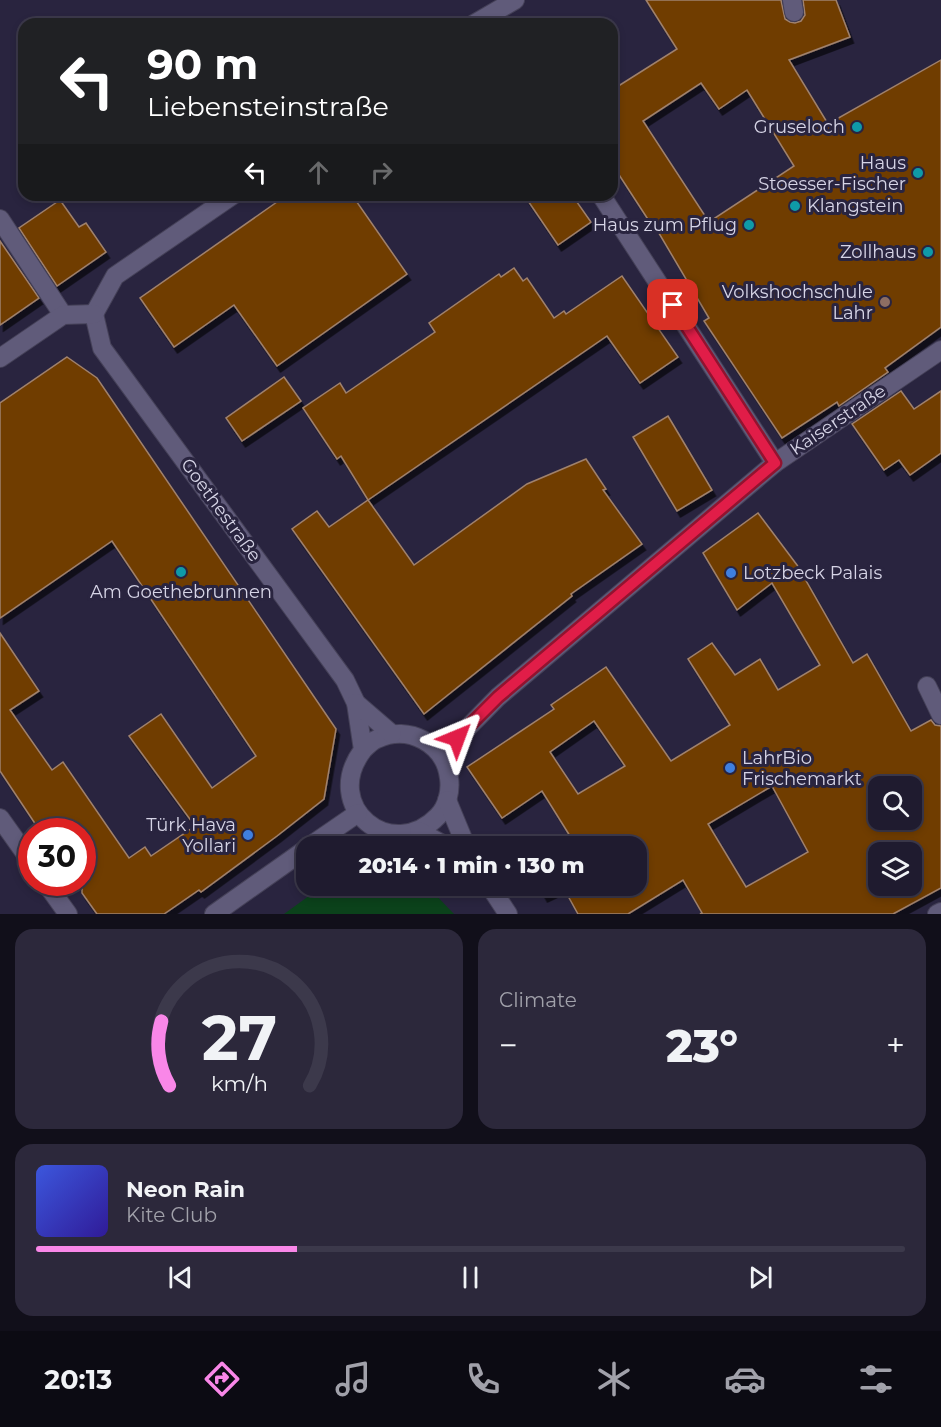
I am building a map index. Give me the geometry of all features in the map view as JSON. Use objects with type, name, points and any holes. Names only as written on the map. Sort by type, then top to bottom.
[{"type":"street","points":[[484,15],[515,0]]},
{"type":"street","points":[[0,358],[63,315],[94,314],[115,276],[224,201]]},
{"type":"street","points":[[606,201],[775,463]]},
{"type":"street","points":[[0,219],[63,315]]},
{"type":"street","name":"Goethestraße","points":[[94,314],[102,348],[345,680],[356,703],[363,750]]},
{"type":"street","name":"Kaiserstraße","points":[[441,755],[498,697],[775,463],[941,350]]},
{"type":"street","points":[[927,686],[941,715]]},
{"type":"street","name":"Goethestraße","points":[[356,703],[392,734]]},
{"type":"street","points":[[392,734],[419,737],[432,745],[441,755],[448,769],[450,785],[441,813],[431,824],[419,831],[402,835],[385,832],[370,825],[358,813],[349,787],[350,774],[363,750],[376,739],[392,734]]},
{"type":"street","points":[[447,800],[462,836]]},
{"type":"street","points":[[325,836],[358,813]]},
{"type":"street","points":[[0,819],[18,844]]},
{"type":"street","points":[[419,831],[428,836]]},
{"type":"street","points":[[214,914],[296,856]]},
{"type":"street","points":[[55,896],[68,914]]},
{"type":"street","points":[[496,896],[508,914]]},
{"type":"green space","points":[[309,896],[437,896],[454,914],[284,914]]},
{"type":"building","points":[[646,0],[781,0],[785,19],[795,23],[801,21],[805,15],[803,0],[836,0],[850,37],[789,60],[828,124],[941,60],[941,327],[885,368],[888,372],[839,406],[837,402],[782,438],[704,321],[709,318],[653,223],[651,224],[618,173],[618,86],[677,49]],"holes":[[[701,83],[719,109],[747,90],[794,166],[709,222],[643,121]]]},
{"type":"building","points":[[61,201],[79,227],[86,223],[106,252],[57,286],[19,228]]},
{"type":"building","points":[[278,201],[356,201],[407,274],[277,366],[234,305],[174,347],[140,298]]},
{"type":"building","points":[[528,201],[576,201],[591,222],[558,245]]},
{"type":"building","points":[[0,241],[39,298],[0,325]]},
{"type":"building","points":[[514,268],[523,281],[527,278],[554,318],[564,311],[566,314],[622,276],[678,357],[640,383],[607,336],[368,500],[341,456],[337,459],[303,408],[340,383],[346,393],[435,332],[429,323],[499,274],[501,277]]},
{"type":"building","points":[[67,357],[97,378],[336,729],[324,799],[201,892],[199,890],[164,914],[97,914],[84,896],[96,896],[96,818],[31,818],[0,771],[0,633],[39,691],[10,710],[52,770],[63,762],[129,858],[145,847],[151,856],[195,826],[129,736],[161,714],[212,788],[256,756],[112,541],[0,618],[0,403]]},
{"type":"building","points":[[284,377],[301,401],[242,441],[226,418]]},
{"type":"building","points":[[901,391],[914,409],[941,391],[941,453],[910,475],[899,460],[884,470],[852,424]]},
{"type":"building","points":[[668,416],[712,490],[677,511],[633,437]]},
{"type":"building","points":[[586,459],[606,489],[603,490],[642,544],[571,594],[572,596],[424,714],[292,529],[317,511],[329,527],[368,500],[414,565],[527,484]]},
{"type":"building","points":[[758,513],[797,565],[853,663],[867,654],[911,731],[931,720],[935,725],[941,726],[941,888],[893,914],[700,914],[702,913],[683,880],[628,914],[578,914],[568,896],[647,896],[647,836],[570,836],[542,791],[502,818],[467,767],[554,709],[551,705],[606,667],[671,761],[730,725],[688,659],[712,643],[735,675],[760,659],[778,690],[820,665],[772,583],[737,610],[703,553]],"holes":[[[594,721],[625,766],[578,794],[550,752]],[[772,786],[808,852],[746,887],[708,824]]]},
{"type":"place","name":"Gruseloch","points":[[857,127]]},
{"type":"place","name":"Haus Stoesser-Fischer","points":[[918,173]]},
{"type":"place","name":"Klangstein","points":[[795,206]]},
{"type":"place","name":"Haus zum Pflug","points":[[749,225]]},
{"type":"place","name":"Zollhaus","points":[[928,252]]},
{"type":"place","name":"Volkshochschule Lahr","points":[[885,302]]},
{"type":"place","name":"Am Goethebrunnen","points":[[181,572]]},
{"type":"place","name":"Lotzbeck Palais","points":[[731,573]]},
{"type":"place","name":"LahrBio Frischemarkt","points":[[730,768]]},
{"type":"place","name":"Türk Hava Yollari","points":[[248,835]]},
{"type":"route","points":[[457,738],[498,697],[775,463],[673,305]]}]
